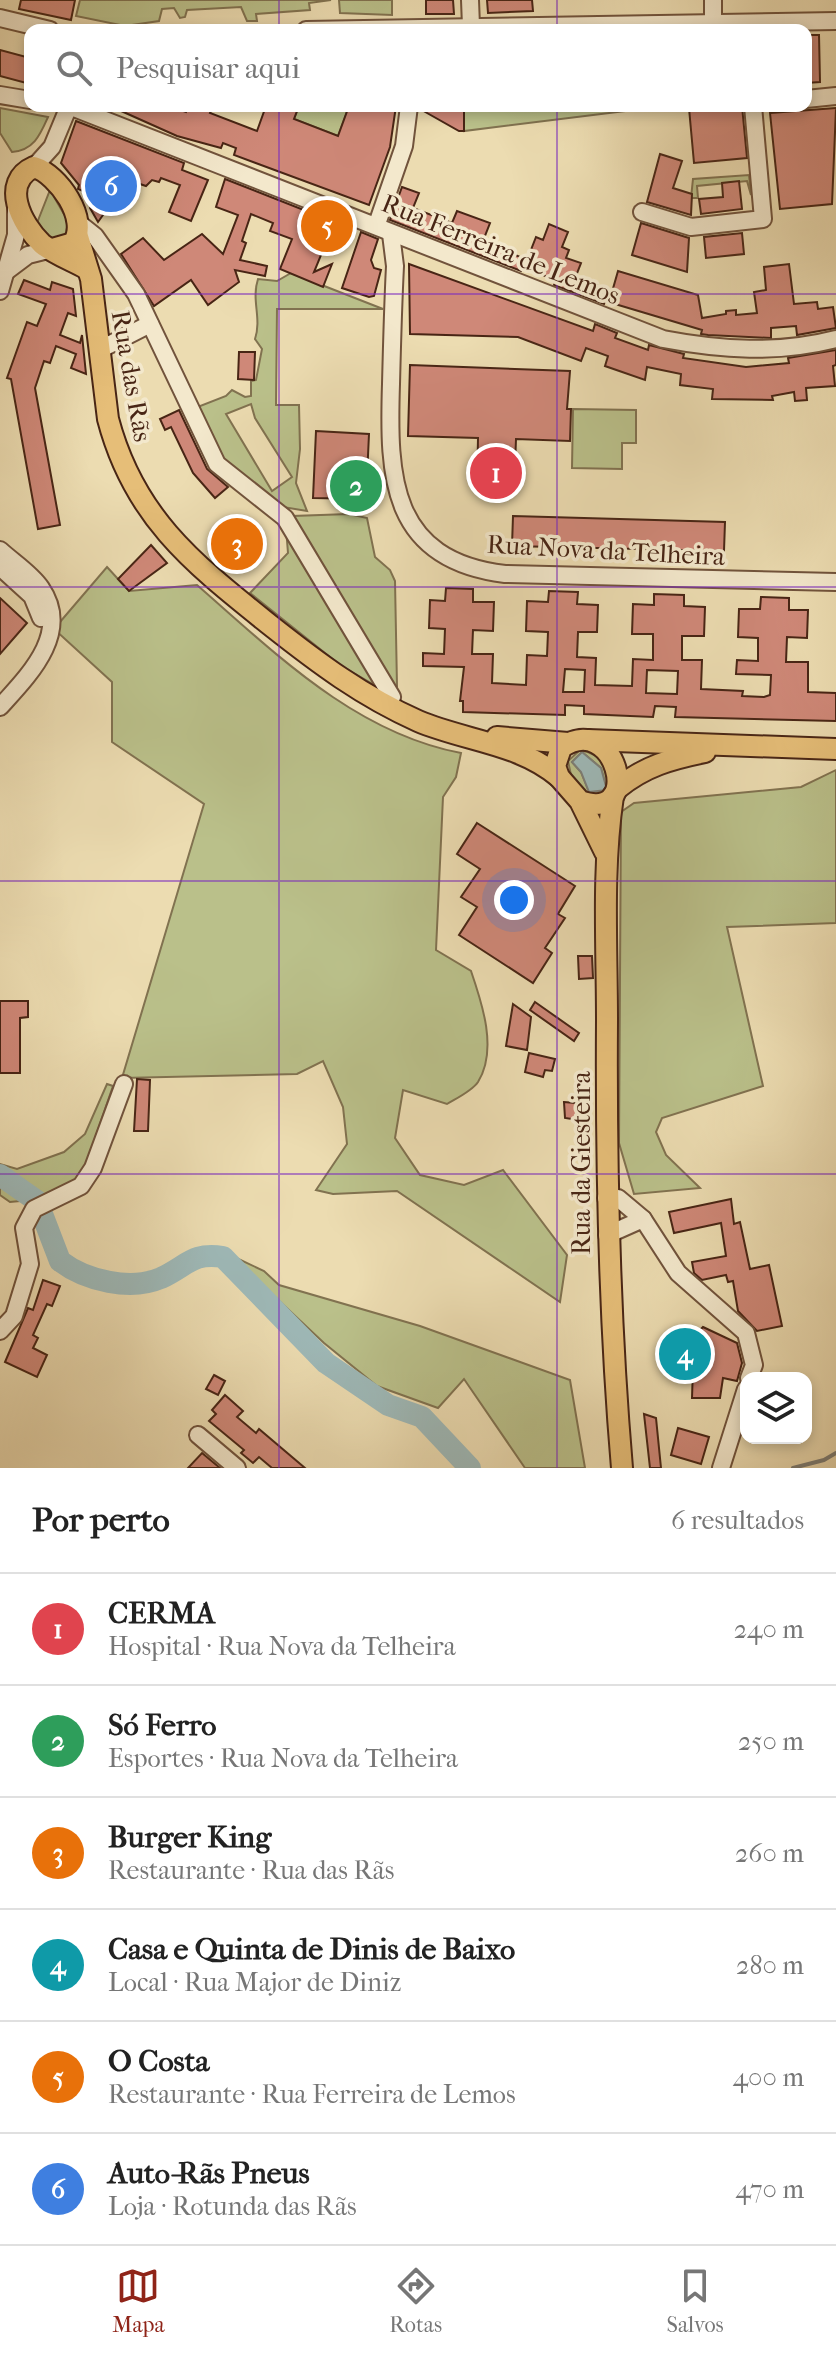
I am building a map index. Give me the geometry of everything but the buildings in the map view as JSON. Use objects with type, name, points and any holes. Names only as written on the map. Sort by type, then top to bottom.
[{"type":"main road","points":[[0,173],[36,172]]},
{"type":"main road","points":[[36,172],[15,181],[9,193],[43,244],[87,269]]},
{"type":"main road","name":"Rua das Rãs","points":[[36,172],[79,230],[108,419],[122,465],[146,508],[170,540],[206,574],[332,675],[386,707],[431,726],[461,734]]},
{"type":"main road","points":[[52,249],[63,248],[79,230]]},
{"type":"main road","points":[[461,734],[596,743],[606,751],[619,776],[616,792]]},
{"type":"main road","points":[[461,734],[514,750],[559,777],[580,801],[606,856]]},
{"type":"main road","points":[[559,777],[557,756],[574,741],[836,749]]},
{"type":"main road","points":[[580,801],[598,805],[634,774],[660,761],[760,746]]},
{"type":"main road","name":"Rua da Giesteira","points":[[616,792],[606,856],[606,1198],[610,1324],[622,1468]]},
{"type":"street","points":[[470,0],[471,24]]},
{"type":"street","points":[[713,0],[713,22]]},
{"type":"street","points":[[0,18],[25,24]]},
{"type":"street","points":[[592,24],[836,21]]},
{"type":"street","points":[[0,95],[24,99]]},
{"type":"street","points":[[812,98],[836,96]]},
{"type":"street","points":[[36,172],[52,147],[67,112]]},
{"type":"street","name":"Rua Ferreira de Lemos","points":[[84,112],[663,339],[713,349],[771,349],[836,339]]},
{"type":"street","points":[[384,229],[404,146],[408,112]]},
{"type":"street","points":[[642,212],[691,227],[763,219],[754,112]]},
{"type":"street","points":[[0,291],[16,235],[9,193]]},
{"type":"street","name":"Rua Nova da Telheira","points":[[384,229],[395,266],[391,473],[402,506],[434,548],[464,565],[505,574],[836,582]]},
{"type":"street","points":[[79,230],[95,236],[136,294],[217,464],[285,518],[392,697],[386,707]]},
{"type":"street","points":[[395,266],[410,248],[423,246]]},
{"type":"street","points":[[8,270],[28,255],[52,249]]},
{"type":"street","points":[[99,350],[150,324]]},
{"type":"street","points":[[0,550],[40,586],[50,636],[41,656],[0,707]]},
{"type":"street","points":[[0,567],[32,596],[47,620]]},
{"type":"street","points":[[0,694],[36,648],[47,620]]},
{"type":"street","points":[[0,1331],[14,1316],[30,1264],[24,1228],[39,1205],[81,1186],[93,1168],[124,1084]]},
{"type":"street","points":[[606,1198],[618,1198],[643,1219],[678,1273],[746,1333],[754,1365],[751,1372]]},
{"type":"street","points":[[607,1235],[643,1219]]},
{"type":"street","points":[[721,1468],[740,1408]]},
{"type":"street","points":[[198,1435],[237,1468]]},
{"type":"green space","points":[[80,0],[331,0],[309,3],[310,10],[256,14],[257,21],[247,21],[241,7],[187,10],[185,17],[180,18],[174,8],[162,9],[159,21],[139,24],[115,24],[76,16]]},
{"type":"green space","points":[[339,0],[392,0],[392,15],[340,13]]},
{"type":"green space","points":[[0,108],[48,117],[31,145],[12,152],[0,133]]},
{"type":"green space","points":[[297,112],[347,112],[338,136],[294,119]]},
{"type":"green space","points":[[464,112],[618,112],[464,131]]},
{"type":"green space","points":[[749,175],[751,195],[747,181],[697,186],[698,198],[691,198],[693,179]]},
{"type":"green space","points":[[50,190],[72,228],[67,238],[49,239],[37,223]]},
{"type":"green space","points":[[291,273],[383,309],[277,309],[276,405],[299,405],[300,449],[296,483],[307,511],[283,507],[225,464],[195,408],[226,396],[232,390],[245,397],[251,396],[251,381],[256,380],[262,349],[255,339],[256,287],[258,279],[277,281]],"holes":[[[251,404],[255,418],[292,477],[272,491],[226,414]]]},
{"type":"green space","points":[[573,409],[636,410],[636,443],[622,443],[622,469],[572,468]]},
{"type":"green space","points":[[349,514],[367,518],[375,557],[390,570],[395,581],[397,686],[391,686],[293,516]]},
{"type":"green space","points":[[286,528],[383,690],[340,665],[250,593],[288,553]]},
{"type":"green space","points":[[107,567],[129,591],[197,585],[287,663],[351,709],[422,743],[461,753],[456,777],[443,797],[436,950],[471,971],[486,1026],[487,1056],[478,1082],[447,1104],[403,1090],[395,1138],[420,1175],[464,1185],[503,1170],[567,1255],[560,1302],[397,1191],[333,1194],[316,1190],[347,1144],[343,1107],[323,1061],[297,1074],[122,1078],[204,804],[112,742],[112,682],[54,629]]},
{"type":"green space","points":[[580,750],[602,760],[612,780],[610,787],[604,795],[587,794],[571,775],[568,761]],"holes":[[[582,752],[601,768],[607,790],[589,792],[581,772],[572,762]]]},
{"type":"green space","points":[[836,770],[836,923],[727,927],[763,1086],[662,1118],[656,1132],[666,1155],[700,1188],[634,1194],[619,1143],[621,812],[634,803],[801,787]]},
{"type":"green space","points":[[107,1084],[113,1086],[81,1179],[42,1199],[10,1202],[0,1195],[0,1164],[17,1169],[64,1152],[85,1134]]},
{"type":"green space","points":[[230,1255],[264,1271],[279,1285],[420,1326],[570,1380],[585,1468],[525,1468],[464,1379],[438,1408],[377,1386],[324,1343]]},
{"type":"water","points":[[582,752],[601,768],[607,790],[589,792],[581,772],[572,762]]},
{"type":"waterway","points":[[0,1175],[37,1201],[60,1261],[95,1279],[123,1284],[149,1282],[197,1258],[223,1257],[326,1363],[388,1405],[422,1417],[470,1468]]},
{"type":"waterway","points":[[793,1468],[824,1460],[836,1453]]},
{"type":"place","name":"Auto-Rãs Pneus","points":[[111,186]]},
{"type":"place","name":"O Costa","points":[[327,226]]},
{"type":"place","name":"CERMA","points":[[496,473]]},
{"type":"place","name":"Só Ferro","points":[[356,486]]},
{"type":"place","name":"Burger King","points":[[237,544]]},
{"type":"place","name":"Casa e Quinta de Dinis de Baixo","points":[[685,1354]]}]
